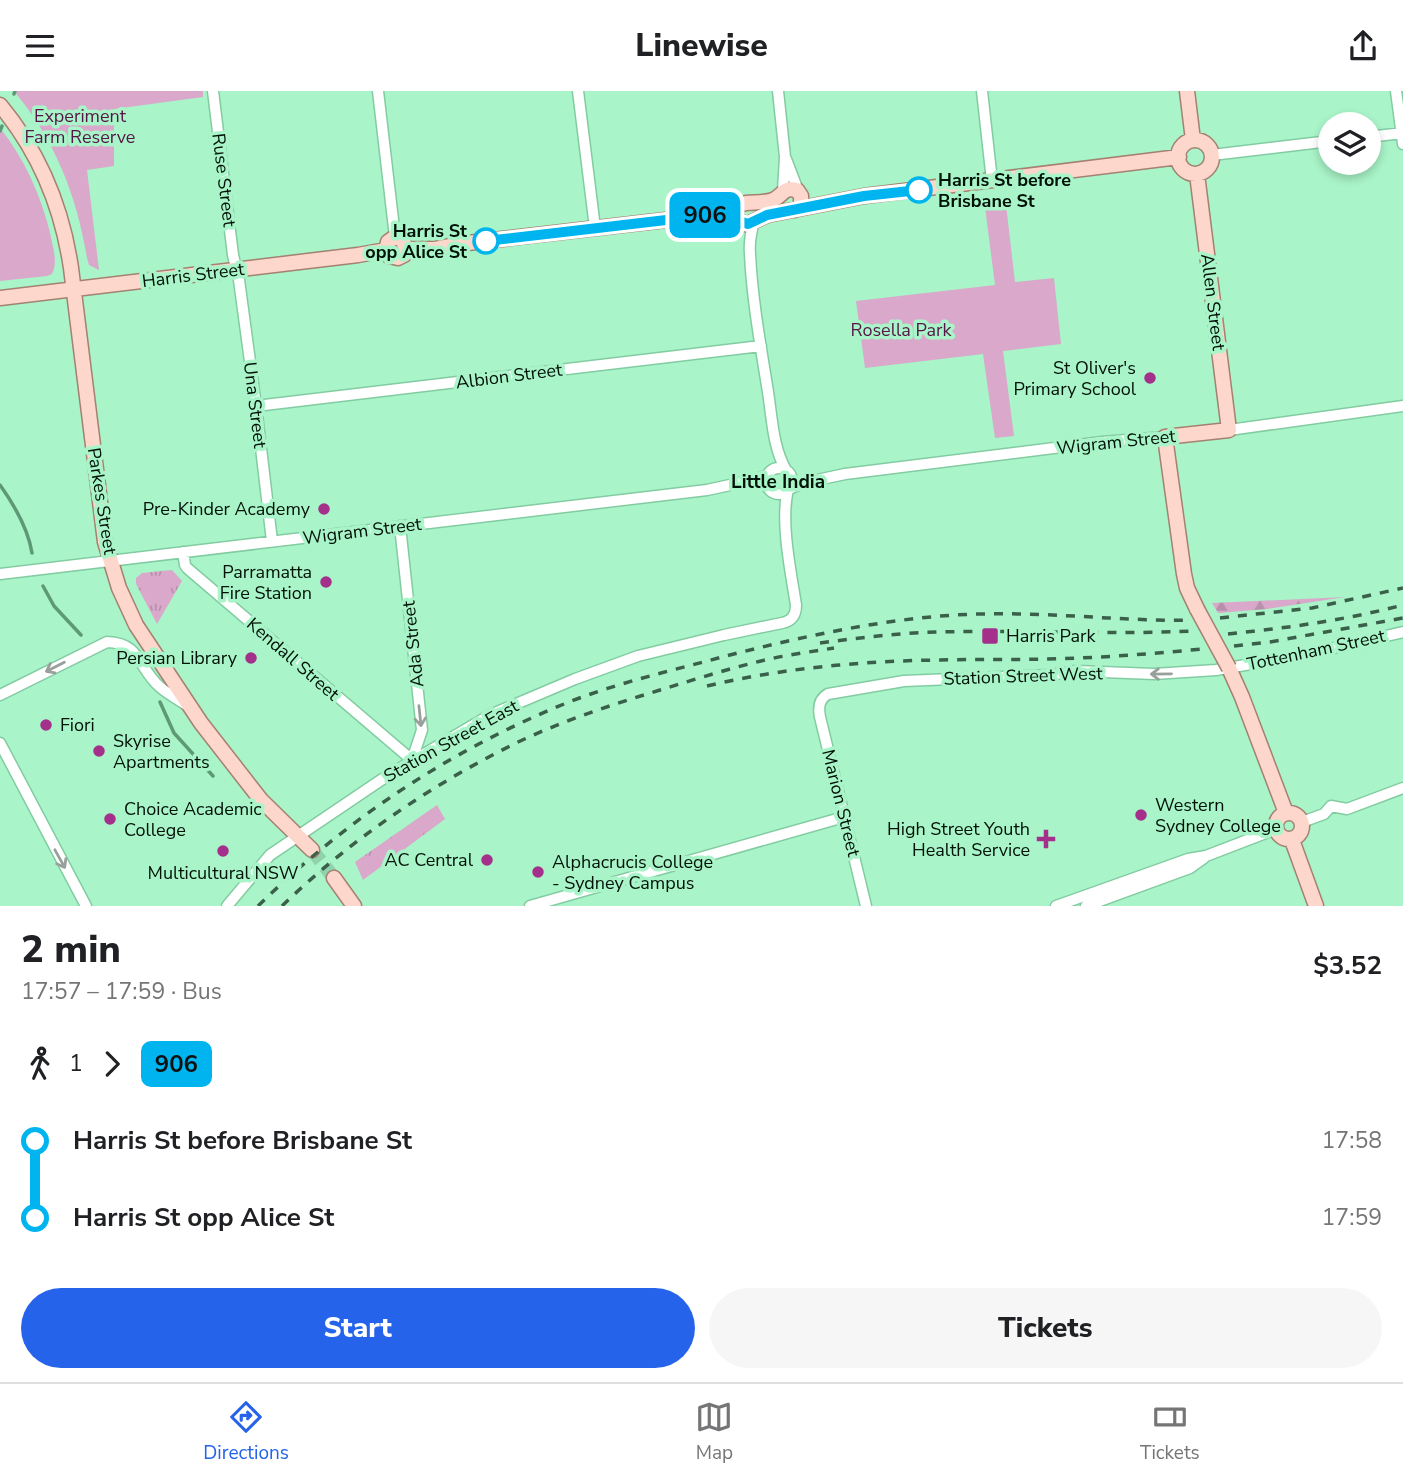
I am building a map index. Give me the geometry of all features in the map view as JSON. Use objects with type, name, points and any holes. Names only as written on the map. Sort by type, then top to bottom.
[{"type":"main road","points":[[1187,91],[1193,140]]},
{"type":"main road","name":"Parkes Street","points":[[0,105],[37,158],[58,207],[67,244],[105,542],[119,588],[136,625],[190,708],[261,800],[312,850]]},
{"type":"main road","points":[[1193,140],[1208,145],[1212,155],[1206,170],[1197,173],[1185,170],[1178,157],[1184,144],[1193,140]]},
{"type":"main road","points":[[709,215],[745,222],[864,196],[1178,157]]},
{"type":"main road","name":"Allen Street","points":[[1197,173],[1229,430]]},
{"type":"main road","points":[[406,249],[434,249],[709,215],[725,208],[772,200],[783,191],[794,189],[800,194],[864,196]]},
{"type":"main road","points":[[795,210],[801,206],[800,194]]},
{"type":"main road","points":[[741,205],[737,212],[745,222]]},
{"type":"main road","points":[[395,237],[402,239],[406,249],[398,258],[389,256],[386,250],[387,242],[395,237]]},
{"type":"main road","name":"Harris Street","points":[[0,298],[386,250]]},
{"type":"main road","name":"Wigram Street","points":[[1165,436],[1229,430]]},
{"type":"main road","points":[[1165,436],[1187,587],[1242,697],[1286,813]]},
{"type":"main road","points":[[1286,813],[1300,818],[1303,826],[1301,834],[1292,840],[1282,838],[1276,829],[1279,818],[1286,813]]},
{"type":"main road","points":[[1292,840],[1316,906]]},
{"type":"main road","points":[[334,878],[354,906]]},
{"type":"street","name":"Ruse Street","points":[[213,91],[236,269]]},
{"type":"street","points":[[378,91],[395,237]]},
{"type":"street","points":[[578,91],[595,228]]},
{"type":"street","points":[[778,91],[785,157],[783,191]]},
{"type":"street","points":[[982,91],[992,181]]},
{"type":"street","points":[[1381,137],[1403,136],[1396,91]]},
{"type":"street","points":[[1212,155],[1318,142]]},
{"type":"street","points":[[785,157],[800,194]]},
{"type":"street","points":[[745,222],[751,230],[750,252],[773,425],[779,454],[792,480],[786,503],[786,533]]},
{"type":"street","name":"Una Street","points":[[236,269],[272,541]]},
{"type":"street","name":"Albion Street","points":[[256,406],[761,346]]},
{"type":"street","name":"Wigram Street","points":[[1229,430],[1403,406]]},
{"type":"street","points":[[773,425],[770,472],[766,482],[772,491],[786,533]]},
{"type":"street","name":"Wigram Street","points":[[789,489],[828,476],[1165,436]]},
{"type":"street","points":[[770,472],[779,468],[787,471]]},
{"type":"street","name":"Wigram Street","points":[[787,471],[828,476]]},
{"type":"street","name":"Wigram Street","points":[[723,488],[770,472]]},
{"type":"street","name":"Wigram Street","points":[[0,574],[723,488],[772,491]]},
{"type":"street","points":[[772,491],[782,493],[789,489]]},
{"type":"street","name":"Ada Street","points":[[400,526],[422,730],[412,761]]},
{"type":"street","name":"Station Street East","points":[[227,906],[270,855],[387,776],[490,715],[638,656],[782,623],[793,618],[796,605],[786,533]]},
{"type":"street","name":"Kendall Street","points":[[183,552],[184,565],[187,568],[412,761]]},
{"type":"street","name":"Tottenham Street","points":[[1229,668],[1304,655],[1403,632]]},
{"type":"street","points":[[0,695],[107,642],[117,642],[132,650],[159,687],[190,708]]},
{"type":"street","name":"Station Street West","points":[[820,699],[833,692],[892,682],[1050,675],[1076,671],[1154,674],[1229,668]]},
{"type":"street","name":"Marion Street","points":[[820,699],[818,708],[866,906]]},
{"type":"street","points":[[0,743],[86,906]]},
{"type":"street","points":[[1302,822],[1324,814],[1331,806],[1347,809],[1403,788]]},
{"type":"street","points":[[530,906],[844,817]]},
{"type":"street","points":[[1056,906],[1188,859],[1206,856],[1276,829]]},
{"type":"street","points":[[1086,906],[1190,868],[1206,856]]},
{"type":"green space","name":"Experiment Farm Reserve","points":[[14,91],[203,91],[203,97],[114,109],[114,166],[87,170],[99,270],[89,265],[77,213],[62,170],[41,129]]},
{"type":"green space","points":[[0,128],[32,179],[43,208],[55,260],[52,274],[47,276],[0,281]]},
{"type":"green space","name":"Rosella Park","points":[[1005,196],[1015,282],[1054,278],[1061,344],[1003,351],[1014,436],[995,438],[983,354],[865,368],[856,301],[995,285],[984,199]]},
{"type":"green space","points":[[172,570],[182,581],[157,624],[136,584],[136,578],[142,573]]},
{"type":"green space","points":[[1345,597],[1267,609],[1218,613],[1212,603]]},
{"type":"green space","points":[[437,805],[445,819],[363,880],[355,862]]},
{"type":"waterway","points":[[0,131],[2,126]]},
{"type":"waterway","points":[[0,485],[20,517],[32,553]]},
{"type":"waterway","points":[[43,586],[54,606],[81,635]]},
{"type":"waterway","points":[[160,702],[174,733],[213,776]]},
{"type":"tunnel","points":[[312,850],[334,878]]},
{"type":"railway","points":[[1220,618],[1312,608],[1403,588]]},
{"type":"railway","points":[[1228,634],[1316,623],[1403,605]]},
{"type":"railway","points":[[258,906],[292,874],[365,815],[443,764],[526,721],[608,688],[782,642],[926,617],[1012,614],[1187,620]]},
{"type":"railway","points":[[1234,646],[1403,618]]},
{"type":"railway","points":[[820,643],[937,632],[1193,631]]},
{"type":"railway","points":[[282,906],[335,859],[393,815],[453,777],[516,743],[587,714],[710,675],[770,659],[834,648]]},
{"type":"railway","points":[[707,686],[764,674],[852,664],[1086,658],[1202,649]]},
{"type":"bus line","name":"906","points":[[486,241],[709,215],[752,224],[767,215],[864,196],[919,190]]},
{"type":"place","name":"Harris St before Brisbane St","points":[[919,190]]},
{"type":"place","name":"Harris St opp Alice St","points":[[486,241]]},
{"type":"place","name":"St Oliver's Primary School","points":[[1150,378]]},
{"type":"place","name":"Pre-Kinder Academy","points":[[324,509]]},
{"type":"place","name":"Parramatta Fire Station","points":[[326,582]]},
{"type":"place","name":"Harris Park","points":[[990,636]]},
{"type":"place","name":"Persian Library","points":[[251,658]]},
{"type":"place","name":"Fiori","points":[[46,725]]},
{"type":"place","name":"Skyrise Apartments","points":[[99,751]]},
{"type":"place","name":"Western Sydney College","points":[[1141,815]]},
{"type":"place","name":"Choice Academic College","points":[[110,819]]},
{"type":"place","name":"High Street Youth Health Service","points":[[1046,839]]},
{"type":"place","name":"Multicultural NSW","points":[[223,851]]},
{"type":"place","name":"AC Central","points":[[487,860]]},
{"type":"place","name":"Alphacrucis College - Sydney Campus","points":[[538,872]]},
{"type":"district","name":"Little India","points":[[778,481]]}]
